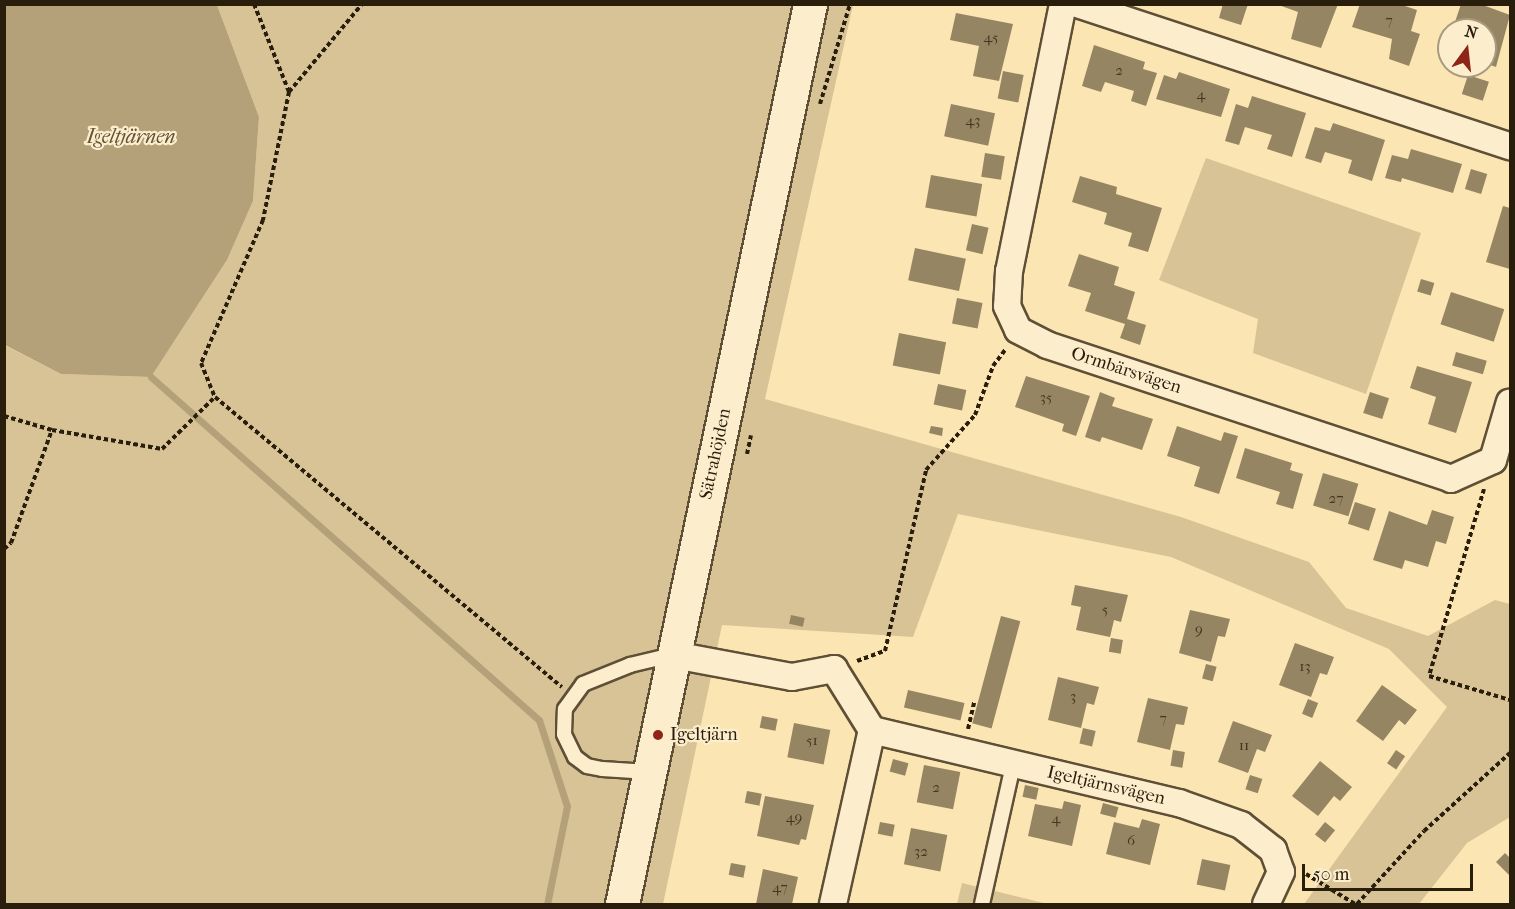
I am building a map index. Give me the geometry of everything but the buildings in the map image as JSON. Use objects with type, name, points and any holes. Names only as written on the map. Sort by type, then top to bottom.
[{"type":"street","name":"Sätrahöjden","points":[[622,904],[810,4]]},
{"type":"street","points":[[1018,330],[1007,306],[1009,271],[1063,4]]},
{"type":"street","points":[[1077,4],[1510,146]]},
{"type":"street","name":"Ormbärsvägen","points":[[1018,330],[1047,345],[1451,479],[1493,460]]},
{"type":"street","points":[[1493,460],[1510,402]]},
{"type":"street","points":[[674,655],[792,677],[834,669],[872,730],[833,904]]},
{"type":"street","name":"Igeltjärnsvägen","points":[[872,730],[1179,803],[1241,825],[1273,850],[1281,872],[1266,904]]},
{"type":"lane","points":[[649,772],[587,766],[575,757],[562,723],[572,695],[583,684],[630,665],[674,655]]},
{"type":"lane","points":[[982,904],[1013,765]]},
{"type":"path","points":[[254,4],[289,92]]},
{"type":"path","points":[[362,4],[289,92],[263,220],[201,363],[216,397],[572,695]]},
{"type":"path","points":[[834,669],[885,651],[926,470],[975,415],[993,366],[1018,330]]},
{"type":"path","points":[[4,417],[51,430],[162,449],[216,397]]},
{"type":"path","points":[[4,549],[11,543],[51,430]]},
{"type":"path","points":[[1493,460],[1429,676],[1510,700]]},
{"type":"path","points":[[1306,874],[1356,904],[1424,831],[1510,753]]},
{"type":"shaded area","points":[[217,5],[853,5],[765,399],[1181,517],[1309,562],[1346,608],[1428,636],[1495,600],[1510,604],[1510,817],[1467,843],[1419,904],[1304,904],[1447,707],[1389,649],[1171,557],[958,514],[913,637],[722,625],[663,904],[5,904],[4,345],[61,374],[151,377],[227,260],[253,201],[259,117]]},
{"type":"shaded area","points":[[1206,158],[1421,233],[1366,394],[1253,353],[1258,319],[1159,280]]},
{"type":"shaded area","points":[[962,883],[1048,904],[957,904]]},
{"type":"water","name":"Igeltjärnen","points":[[5,5],[217,5],[259,117],[253,201],[227,260],[151,377],[61,374],[5,345]]},
{"type":"waterway","points":[[151,377],[539,720],[567,806],[547,904]]},
{"type":"place","name":"Igeltjärn","points":[[658,735]]}]
